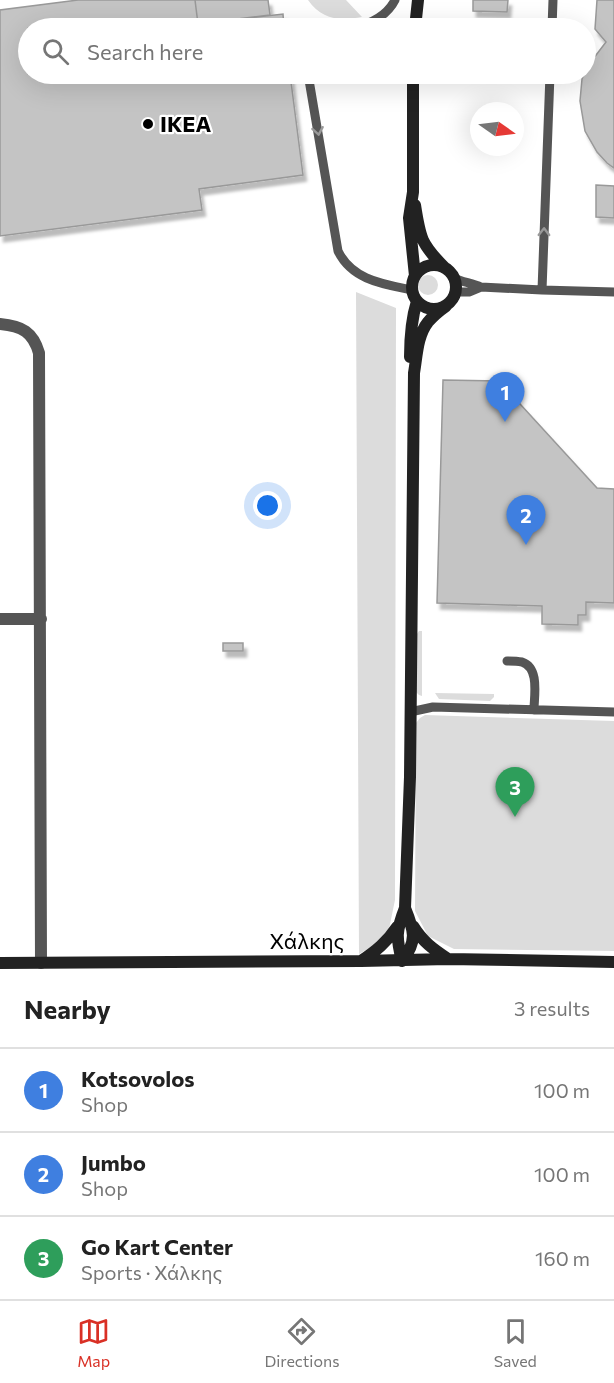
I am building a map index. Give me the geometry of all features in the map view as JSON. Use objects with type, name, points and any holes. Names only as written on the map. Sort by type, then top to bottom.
[{"type":"street","points":[[409,0],[412,18]]},
{"type":"street","points":[[415,18],[418,0]]},
{"type":"street","points":[[361,961],[376,952],[388,940],[398,926],[405,908],[410,777],[414,373],[417,350],[426,325],[432,317],[450,303],[456,292],[454,278],[433,256],[419,232],[413,192],[413,84]]},
{"type":"street","points":[[413,192],[409,218],[415,276]]},
{"type":"street","points":[[445,268],[425,267],[415,276],[412,283],[415,295],[422,306],[434,309],[446,306]]},
{"type":"street","points":[[414,373],[410,358],[410,338],[415,295]]},
{"type":"street","points":[[0,324],[27,331],[36,341],[39,353],[41,963]]},
{"type":"street","points":[[0,619],[41,619]]},
{"type":"street","points":[[405,908],[422,939],[432,949],[448,959]]},
{"type":"street","points":[[398,926],[397,940],[403,965]]},
{"type":"street","points":[[403,965],[410,951],[413,926]]},
{"type":"street","name":"Χάλκης","points":[[0,963],[361,961],[403,965],[448,959],[614,962]]},
{"type":"lane","points":[[379,18],[395,0]]},
{"type":"lane","points":[[552,18],[553,0]]},
{"type":"lane","points":[[310,84],[338,251],[343,261],[359,275],[415,295]]},
{"type":"lane","points":[[542,290],[550,84]]},
{"type":"lane","points":[[454,278],[481,287],[614,292]]},
{"type":"lane","points":[[456,292],[469,292],[481,287]]},
{"type":"lane","points":[[507,661],[522,662],[531,669],[534,679],[534,710]]},
{"type":"lane","points":[[410,712],[433,707],[614,712]]},
{"type":"shaded area","points":[[308,0],[346,0],[362,17],[332,18],[313,7]]},
{"type":"shaded area","points":[[424,275],[432,275],[438,281],[438,289],[432,295],[424,295],[418,289],[418,281]]},
{"type":"shaded area","points":[[356,292],[396,308],[395,900],[389,929],[373,946],[359,954]]},
{"type":"shaded area","points":[[422,631],[422,696],[416,692],[417,634]]},
{"type":"shaded area","points":[[435,693],[494,694],[494,697],[490,701],[439,699]]},
{"type":"shaded area","points":[[425,715],[614,721],[614,951],[454,949],[428,936],[415,911],[416,723]]},
{"type":"building","name":"IKEA","points":[[78,0],[195,0],[197,18],[18,18],[18,84],[291,84],[303,175],[199,189],[202,210],[0,236],[0,10]]},
{"type":"building","points":[[195,0],[268,0],[270,15],[246,18],[197,18]]},
{"type":"building","points":[[473,0],[508,0],[507,12],[473,11]]},
{"type":"building","points":[[597,0],[614,0],[614,168],[597,152],[585,131],[580,101],[582,84],[596,84],[596,55],[606,42],[596,30]]},
{"type":"building","name":"IKEA","points":[[283,14],[283,18],[249,18]]},
{"type":"building","points":[[596,185],[614,186],[614,218],[596,217]]},
{"type":"building","points":[[443,380],[499,381],[597,488],[614,489],[614,603],[586,602],[586,615],[578,615],[578,625],[542,624],[542,606],[437,603]]},
{"type":"building","points":[[223,643],[243,643],[243,651],[223,651]]},
{"type":"place","name":"IKEA","points":[[148,124]]},
{"type":"place","name":"Kotsovolos","points":[[505,422]]},
{"type":"place","name":"Jumbo","points":[[526,545]]},
{"type":"place","name":"Go Kart Center","points":[[515,817]]}]
